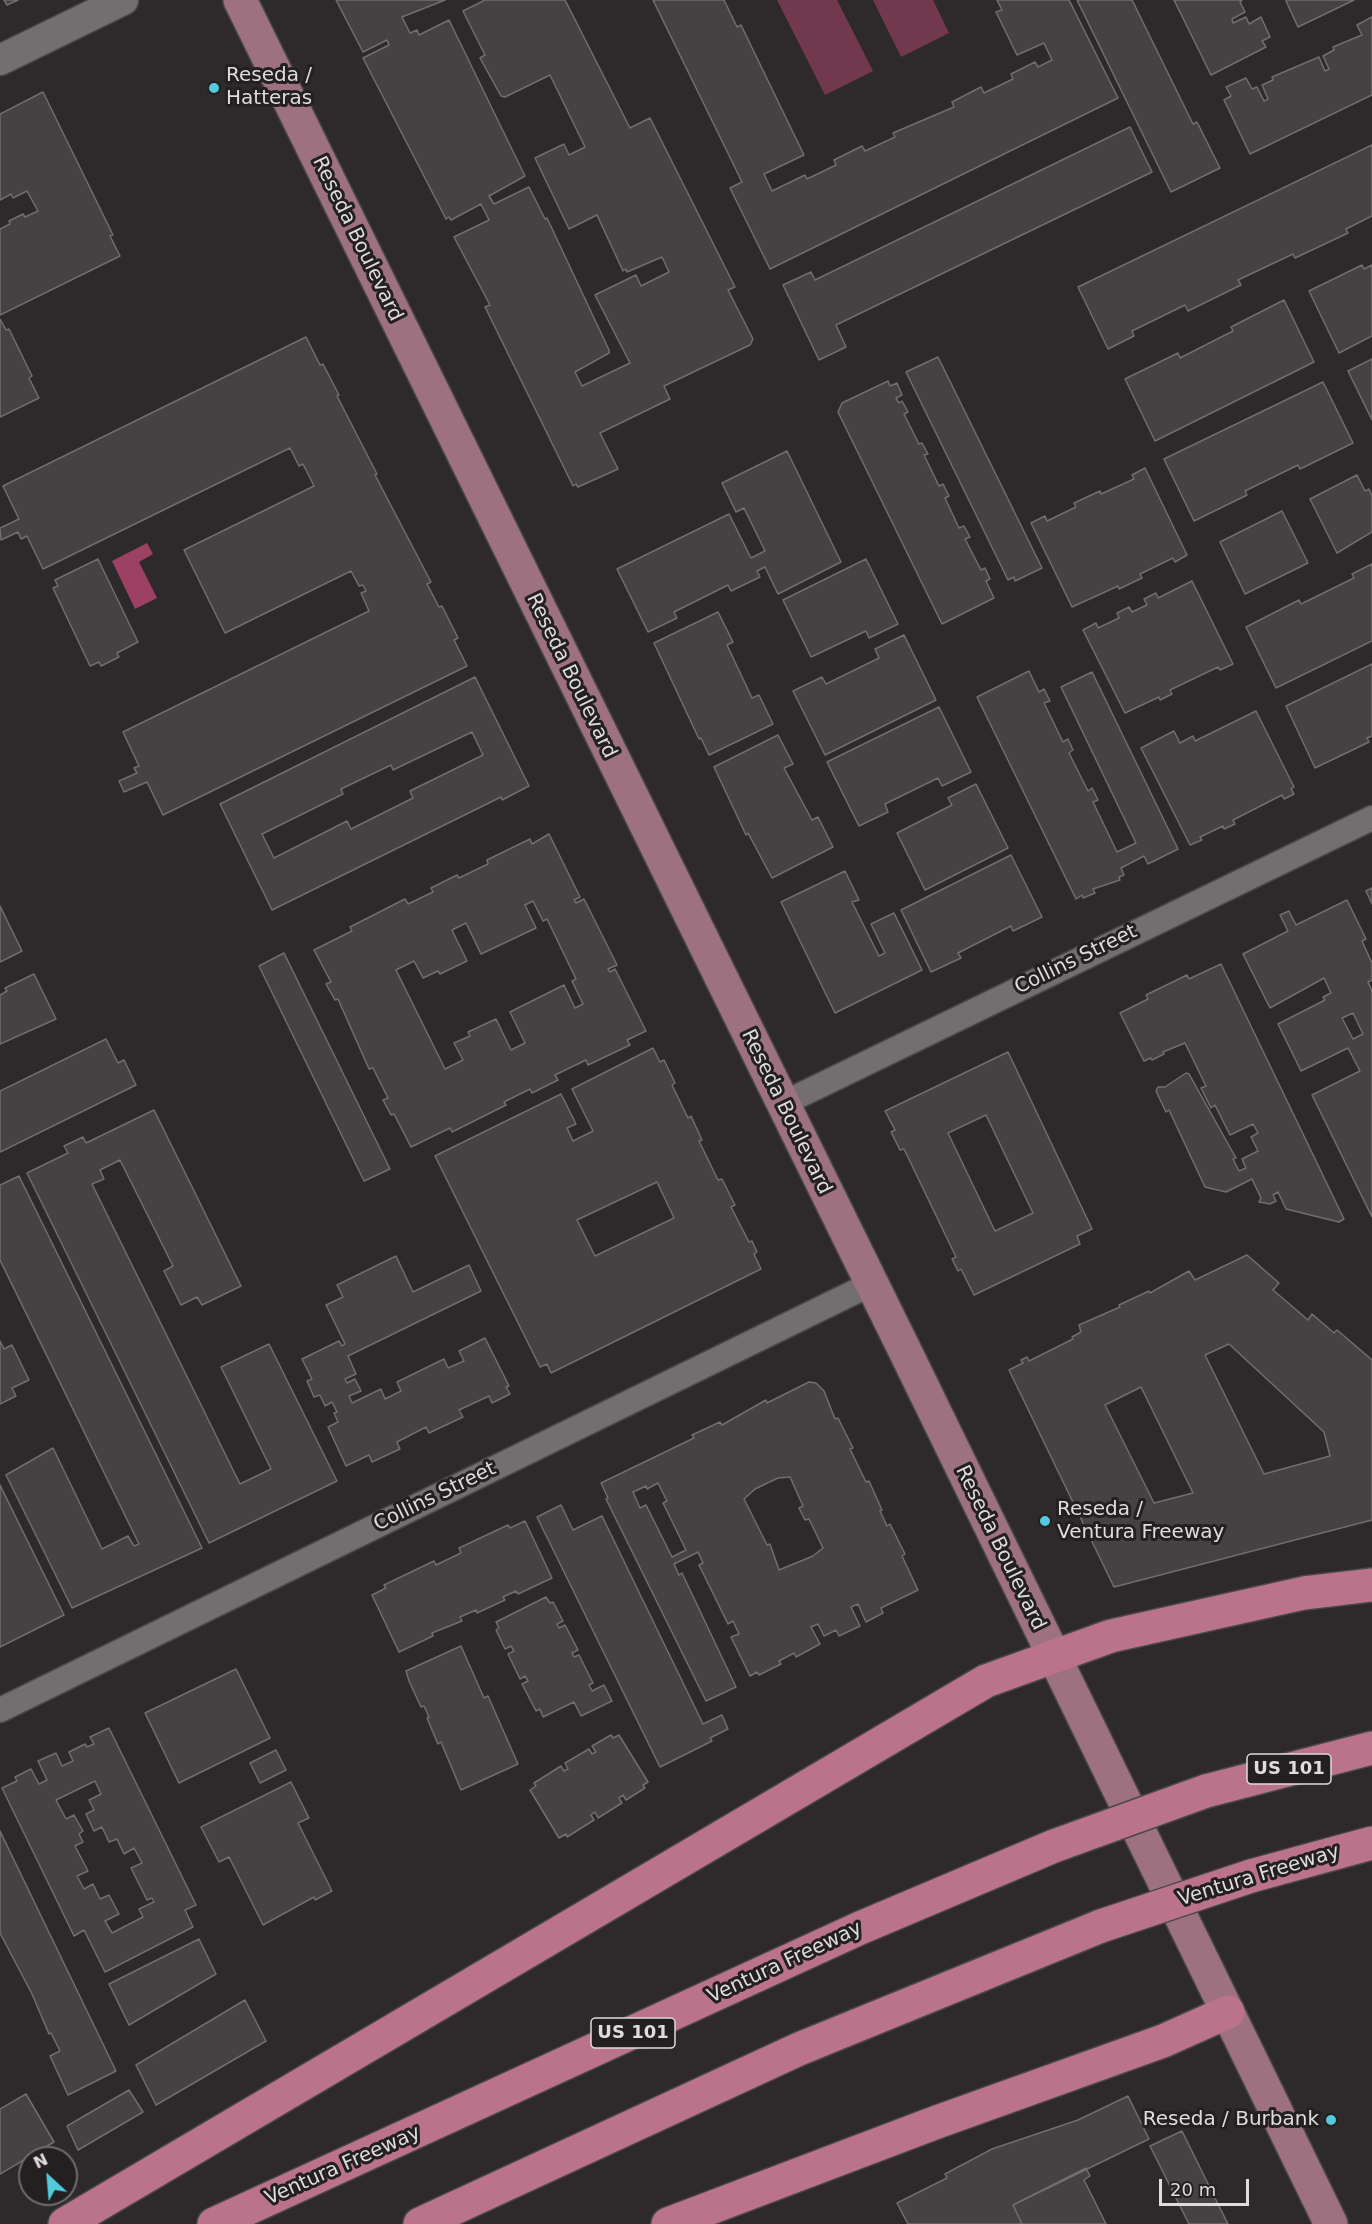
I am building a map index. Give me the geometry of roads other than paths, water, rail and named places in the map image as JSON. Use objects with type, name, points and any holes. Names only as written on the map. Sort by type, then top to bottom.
[{"type":"highway","points":[[65,2224],[986,1681],[1111,1636],[1192,1616],[1304,1593],[1372,1585]]},
{"type":"highway","name":"Ventura Freeway","points":[[214,2224],[860,1928],[1054,1846],[1206,1791],[1372,1748]]},
{"type":"highway","name":"Ventura Freeway","points":[[420,2224],[799,2049],[1101,1926],[1251,1876],[1372,1843]]},
{"type":"highway","points":[[668,2224],[937,2122],[1163,2041],[1228,2012]]},
{"type":"main road","name":"Reseda Boulevard","points":[[240,0],[1331,2224]]},
{"type":"street","points":[[0,60],[123,0]]},
{"type":"street","name":"Collins Street","points":[[782,1104],[1372,818]]},
{"type":"street","name":"Collins Street","points":[[0,1710],[871,1284]]},
{"type":"place","name":"Reseda / Hatteras","points":[[214,88]]},
{"type":"place","name":"Reseda / Ventura Freeway","points":[[1045,1521]]},
{"type":"place","name":"Reseda / Burbank","points":[[1331,2120]]}]
